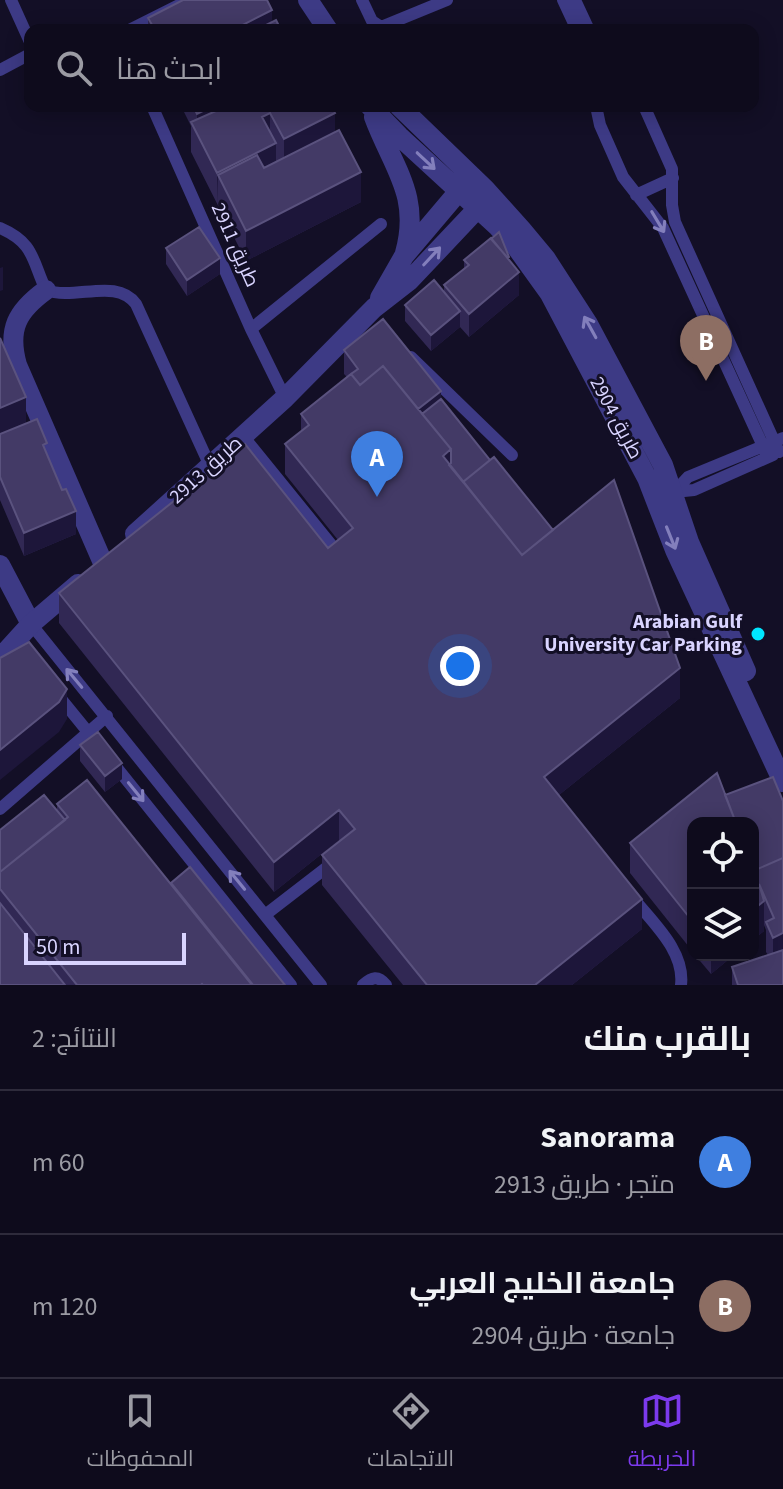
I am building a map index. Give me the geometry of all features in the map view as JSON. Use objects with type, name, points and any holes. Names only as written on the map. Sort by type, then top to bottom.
[{"type":"street","points":[[295,0],[309,24]]},
{"type":"street","points":[[308,0],[324,24]]},
{"type":"street","points":[[373,112],[407,191],[411,224],[404,256]]},
{"type":"street","points":[[376,112],[459,191],[481,192]]},
{"type":"street","name":"طريق 2904","points":[[405,112],[530,239],[568,291],[663,465],[675,550],[783,782]]},
{"type":"street","name":"طريق 2913","points":[[373,317],[404,256],[459,191]]},
{"type":"street","name":"طريق 2913","points":[[13,652],[31,624],[373,317],[410,280],[481,192]]},
{"type":"street","points":[[46,290],[19,315],[12,348],[17,365],[113,553]]},
{"type":"street","name":"طريق 2904","points":[[665,496],[689,542],[783,755]]},
{"type":"street","points":[[0,565],[31,624]]},
{"type":"lane","points":[[11,0],[24,29]]},
{"type":"lane","points":[[141,24],[189,0]]},
{"type":"lane","points":[[362,0],[376,24]]},
{"type":"lane","points":[[388,24],[447,0]]},
{"type":"lane","points":[[563,0],[574,24]]},
{"type":"lane","points":[[575,0],[586,24]]},
{"type":"lane","points":[[0,70],[24,57]]},
{"type":"lane","name":"طريق 2911","points":[[155,112],[285,398]]},
{"type":"lane","points":[[597,112],[623,177],[663,228],[775,448]]},
{"type":"lane","points":[[647,112],[669,160],[675,222],[775,448]]},
{"type":"lane","points":[[636,195],[673,178]]},
{"type":"lane","points":[[251,329],[381,224]]},
{"type":"lane","points":[[0,228],[11,233],[31,252],[46,290],[58,294],[118,291],[130,296],[210,466]]},
{"type":"lane","points":[[400,346],[512,455]]},
{"type":"lane","points":[[243,436],[344,560]]},
{"type":"lane","points":[[665,496],[694,490],[775,448]]},
{"type":"lane","points":[[31,624],[321,985]]},
{"type":"lane","points":[[50,685],[291,985]]},
{"type":"lane","points":[[0,809],[107,716]]},
{"type":"lane","points":[[265,915],[336,861]]},
{"type":"lane","points":[[628,892],[677,957],[681,985]]},
{"type":"lane","points":[[363,985],[378,978],[386,985]]},
{"type":"building","points":[[183,0],[267,0],[272,10],[245,24],[152,24],[148,18]]},
{"type":"building","points":[[214,112],[335,113],[284,139],[270,113],[262,117],[276,143],[217,173],[191,122]]},
{"type":"building","points":[[339,130],[361,172],[246,231],[218,175],[257,155],[264,168]]},
{"type":"building","points":[[199,227],[220,258],[187,280],[166,248]]},
{"type":"building","points":[[499,232],[509,257],[508,258],[491,239]]},
{"type":"building","points":[[491,238],[519,272],[469,314],[444,285],[469,265],[464,260]]},
{"type":"building","points":[[434,280],[460,311],[431,335],[405,305]]},
{"type":"building","points":[[383,319],[441,391],[418,409],[383,366],[360,385],[351,374],[358,369],[344,350]]},
{"type":"building","points":[[0,338],[26,397],[0,408]]},
{"type":"building","points":[[383,366],[451,449],[443,456],[522,555],[614,480],[680,668],[544,777],[642,899],[535,985],[427,985],[322,855],[355,829],[339,810],[274,862],[59,593],[245,444],[328,548],[353,528],[285,444],[309,425],[301,414],[351,374],[360,385]]},
{"type":"building","points":[[441,399],[490,460],[463,482],[449,465],[451,449],[422,414]]},
{"type":"building","points":[[37,419],[47,443],[43,445],[62,490],[66,489],[76,511],[24,533],[0,477],[0,434]]},
{"type":"building","points":[[494,457],[553,530],[522,555],[463,482]]},
{"type":"building","points":[[29,642],[67,689],[59,702],[0,750],[0,658]]},
{"type":"building","points":[[98,732],[122,763],[105,776],[80,745]]},
{"type":"building","points":[[717,773],[734,817],[687,817],[687,914],[630,843]]},
{"type":"building","points":[[773,777],[783,801],[783,858],[759,868],[759,817],[734,817],[725,795]]},
{"type":"building","points":[[87,780],[252,985],[77,985],[0,889],[0,872],[68,817],[57,804]]},
{"type":"building","points":[[44,795],[65,820],[0,872],[0,830]]},
{"type":"building","points":[[783,858],[783,933],[773,938],[766,922],[774,918],[759,884],[759,868]]},
{"type":"building","points":[[190,867],[285,985],[253,985],[171,883]]},
{"type":"building","points":[[759,884],[764,901],[759,905]]},
{"type":"building","points":[[0,903],[65,985],[0,985]]},
{"type":"building","points":[[783,950],[783,985],[738,985],[732,967],[759,961],[759,958]]},
{"type":"place","name":"جامعة الخليج العربي","points":[[706,381]]},
{"type":"place","name":"Sanorama","points":[[377,497]]},
{"type":"place","name":"Arabian Gulf University Car Parking","points":[[758,634]]}]
